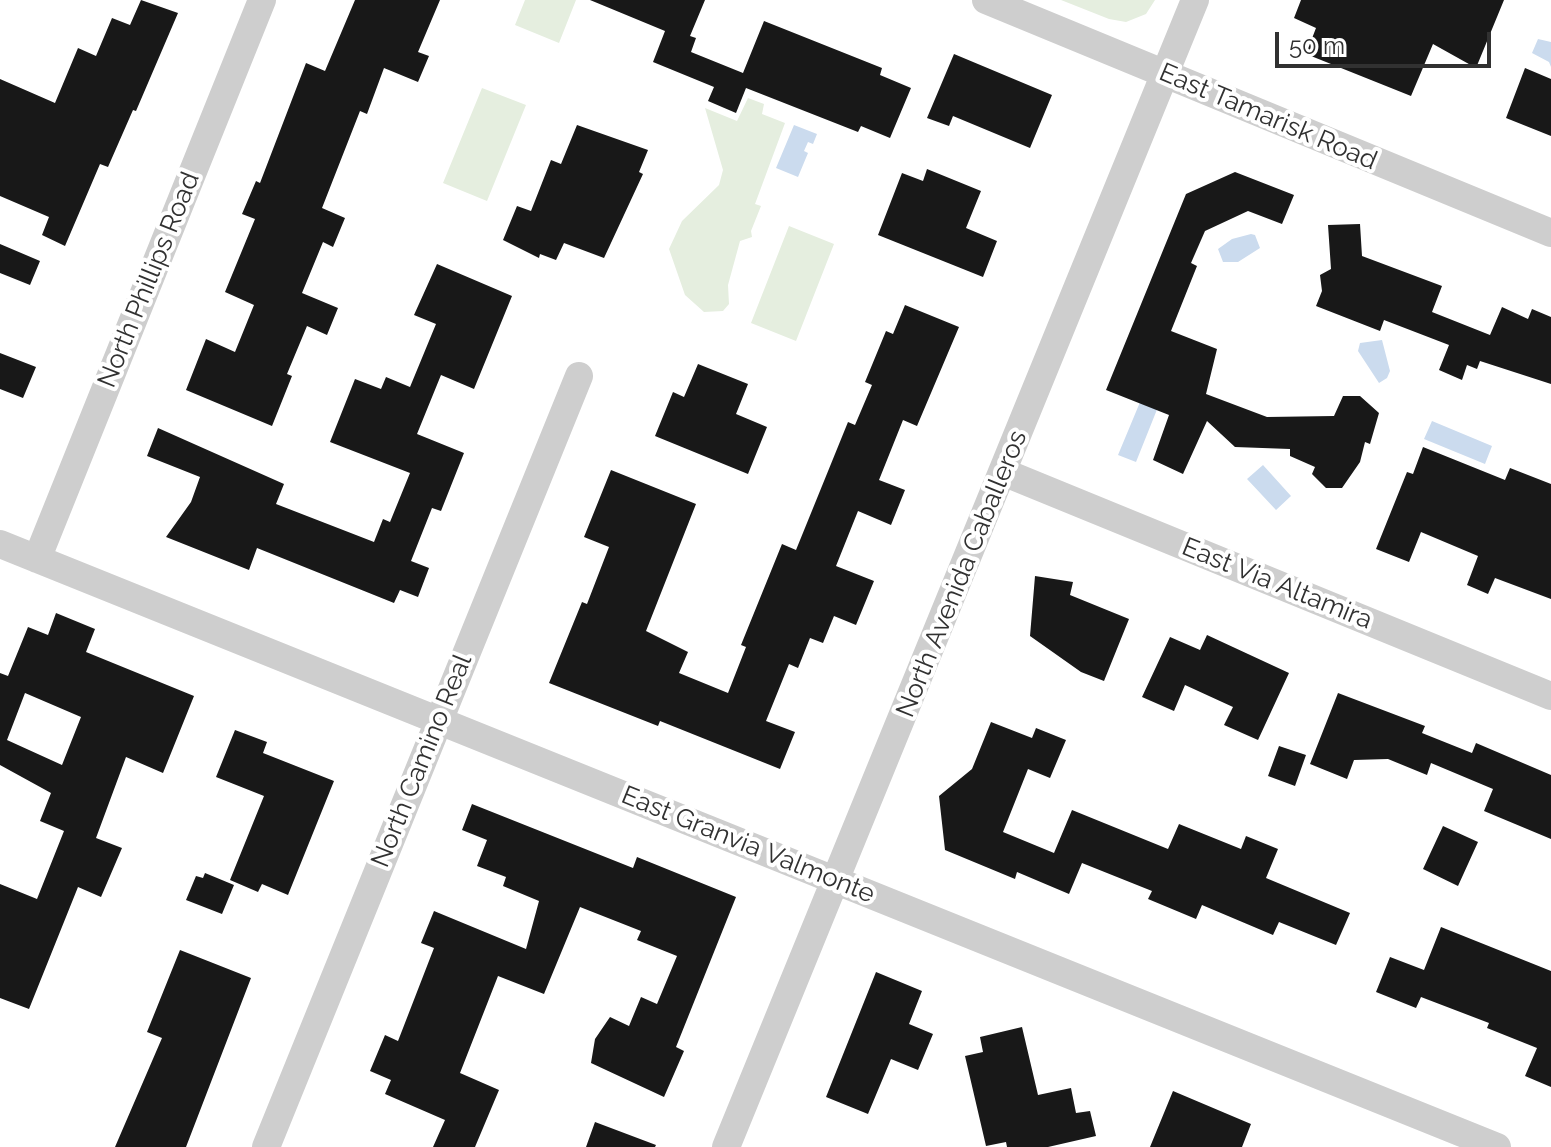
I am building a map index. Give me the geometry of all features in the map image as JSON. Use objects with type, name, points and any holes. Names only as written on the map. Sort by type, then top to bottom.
[{"type":"street","name":"North Phillips Road","points":[[37,559],[262,0]]},
{"type":"street","name":"East Tamarisk Road","points":[[986,0],[1164,73],[1214,97],[1551,233]]},
{"type":"street","name":"North Avenida Caballeros","points":[[726,1147],[1195,0]]},
{"type":"street","name":"North Camino Real","points":[[266,1147],[579,376]]},
{"type":"street","name":"East Via Altamira","points":[[1003,472],[1551,696]]},
{"type":"street","name":"East Granvia Valmonte","points":[[0,544],[1497,1147]]},
{"type":"green space","points":[[525,0],[576,0],[559,43],[515,25]]},
{"type":"green space","points":[[1061,0],[1155,0],[1146,14],[1126,22],[1109,19]]},
{"type":"green space","points":[[482,88],[526,105],[487,201],[443,183]]},
{"type":"green space","points":[[748,98],[764,104],[762,114],[785,123],[755,204],[761,206],[751,231],[752,237],[740,241],[728,285],[729,304],[723,311],[704,312],[685,295],[669,249],[682,221],[719,185],[723,170],[705,108],[737,121]]},
{"type":"green space","points":[[789,226],[834,244],[796,341],[751,323]]},
{"type":"water","points":[[1538,39],[1551,42],[1551,67],[1549,62],[1532,53]]},
{"type":"water","points":[[794,125],[817,134],[813,144],[808,142],[804,151],[808,153],[798,177],[776,168]]},
{"type":"water","points":[[1255,235],[1260,248],[1238,262],[1223,262],[1218,249],[1232,239]]},
{"type":"water","points":[[1382,340],[1390,371],[1387,378],[1379,383],[1358,351],[1360,343]]},
{"type":"water","points":[[1143,395],[1160,402],[1136,462],[1118,455]]},
{"type":"water","points":[[1432,421],[1492,446],[1485,464],[1424,439]]},
{"type":"water","points":[[1263,465],[1291,496],[1276,510],[1247,479]]},
{"type":"building","points":[[141,0],[178,13],[136,111],[133,110],[108,167],[100,164],[65,246],[42,235],[49,217],[0,196],[0,79],[55,103],[78,48],[96,56],[112,18],[130,25]]},
{"type":"building","points":[[355,0],[440,0],[418,52],[429,56],[418,82],[384,68],[367,114],[360,111],[322,208],[345,218],[333,247],[323,242],[302,293],[338,308],[327,335],[307,326],[287,374],[292,376],[272,426],[186,390],[206,339],[235,352],[254,305],[225,292],[255,219],[242,214],[256,181],[260,183],[306,63],[325,71]]},
{"type":"building","points":[[590,0],[705,0],[690,36],[696,38],[691,52],[743,73],[764,21],[882,68],[880,75],[911,88],[890,138],[861,126],[858,132],[746,88],[736,113],[708,101],[714,87],[653,62],[665,31]]},
{"type":"building","points":[[1301,0],[1504,0],[1476,68],[1433,44],[1411,96],[1306,54],[1316,28],[1294,18]]},
{"type":"building","points":[[954,54],[1052,95],[1030,148],[953,116],[949,126],[927,118]]},
{"type":"building","points":[[1525,68],[1551,79],[1551,136],[1506,118]]},
{"type":"building","points":[[577,125],[648,150],[639,172],[643,174],[604,258],[564,243],[556,260],[540,254],[539,258],[503,240],[517,206],[531,211],[551,160],[561,164]]},
{"type":"building","points":[[927,169],[981,191],[966,228],[997,241],[983,277],[878,235],[902,173],[923,181]]},
{"type":"building","points":[[1235,172],[1294,195],[1282,224],[1248,211],[1205,231],[1191,263],[1197,266],[1171,331],[1217,349],[1206,394],[1267,417],[1334,416],[1343,396],[1360,396],[1379,413],[1370,444],[1365,442],[1360,462],[1342,488],[1326,488],[1312,474],[1315,467],[1290,456],[1290,449],[1235,447],[1207,421],[1183,474],[1153,460],[1169,415],[1106,390],[1186,194]]},
{"type":"building","points":[[1360,224],[1362,256],[1442,286],[1432,312],[1490,335],[1502,307],[1528,319],[1532,309],[1551,317],[1551,384],[1480,361],[1477,369],[1467,365],[1462,380],[1439,370],[1449,345],[1384,320],[1380,331],[1316,306],[1322,291],[1320,275],[1331,269],[1328,225]]},
{"type":"building","points":[[0,244],[40,261],[30,285],[0,273]]},
{"type":"building","points":[[437,264],[512,296],[474,389],[441,375],[417,434],[464,453],[441,511],[432,508],[411,561],[429,568],[418,597],[400,590],[394,603],[257,548],[249,570],[166,537],[191,502],[200,477],[147,456],[158,428],[284,484],[276,504],[374,542],[383,519],[390,522],[410,473],[330,442],[355,379],[381,389],[386,377],[410,387],[436,324],[414,315]]},
{"type":"building","points":[[905,305],[959,327],[917,426],[903,420],[879,480],[905,490],[891,525],[858,511],[836,566],[874,581],[856,625],[834,616],[823,643],[810,638],[798,668],[789,664],[766,721],[795,732],[780,769],[660,721],[658,726],[549,683],[582,602],[587,604],[609,547],[584,537],[611,470],[696,504],[646,631],[688,652],[679,673],[728,693],[746,647],[741,645],[782,544],[796,550],[848,422],[855,425],[872,385],[865,382],[886,331],[893,334]]},
{"type":"building","points":[[0,353],[36,367],[23,398],[0,389]]},
{"type":"building","points":[[698,364],[748,384],[736,414],[767,427],[748,474],[655,436],[673,392],[684,397]]},
{"type":"building","points":[[1423,447],[1505,480],[1510,468],[1551,484],[1551,599],[1495,578],[1488,594],[1467,585],[1478,556],[1421,532],[1409,562],[1376,549],[1407,472],[1413,474]]},
{"type":"building","points":[[1035,576],[1073,582],[1070,595],[1129,619],[1104,681],[1081,672],[1030,636]]},
{"type":"building","points":[[56,613],[95,629],[86,652],[194,696],[163,773],[126,757],[96,838],[122,848],[101,897],[78,887],[29,1009],[0,998],[0,884],[37,899],[64,831],[40,821],[51,793],[0,765],[0,673],[8,676],[28,627],[48,635]],"holes":[[[25,693],[81,717],[62,765],[7,740]]]},
{"type":"building","points":[[1207,635],[1289,673],[1258,740],[1224,725],[1233,707],[1185,685],[1174,711],[1142,697],[1170,637],[1200,650]]},
{"type":"building","points":[[1338,693],[1425,726],[1422,733],[1472,753],[1476,743],[1551,775],[1551,839],[1484,811],[1493,789],[1431,763],[1427,775],[1388,759],[1354,760],[1347,779],[1310,764]]},
{"type":"building","points":[[991,722],[1032,738],[1036,728],[1066,740],[1050,778],[1028,769],[1003,832],[1054,853],[1072,810],[1168,849],[1179,824],[1241,849],[1246,836],[1278,849],[1266,878],[1350,913],[1336,945],[1279,922],[1273,935],[1202,905],[1196,919],[1148,899],[1152,891],[1082,863],[1069,894],[1017,872],[1015,879],[945,850],[939,796],[972,769]]},
{"type":"building","points":[[235,730],[267,742],[263,753],[334,781],[288,895],[262,884],[258,892],[230,880],[264,796],[216,777]]},
{"type":"building","points":[[1279,746],[1306,755],[1295,786],[1268,776]]},
{"type":"building","points":[[472,804],[633,868],[637,857],[736,897],[676,1047],[684,1051],[664,1097],[591,1063],[595,1039],[610,1017],[629,1026],[641,997],[657,1004],[677,956],[637,940],[641,931],[580,907],[544,994],[498,976],[460,1073],[499,1090],[475,1147],[433,1147],[445,1120],[385,1094],[391,1080],[370,1071],[385,1035],[398,1041],[434,948],[421,943],[434,911],[526,949],[539,901],[503,886],[506,877],[477,866],[487,840],[462,830]]},
{"type":"building","points":[[1443,826],[1478,842],[1458,886],[1423,869]]},
{"type":"building","points":[[205,873],[234,885],[222,914],[186,900],[196,876],[203,878]]},
{"type":"building","points":[[1441,927],[1551,971],[1551,1087],[1525,1076],[1537,1048],[1487,1028],[1489,1023],[1421,997],[1416,1008],[1376,992],[1390,957],[1424,970]]},
{"type":"building","points":[[180,950],[251,978],[186,1147],[115,1147],[162,1038],[147,1032]]},
{"type":"building","points":[[876,972],[922,991],[909,1024],[933,1034],[918,1070],[891,1059],[868,1114],[826,1097]]},
{"type":"building","points":[[1022,1027],[1038,1095],[1071,1088],[1076,1113],[1090,1111],[1096,1136],[1048,1147],[1007,1147],[1006,1142],[986,1146],[965,1056],[983,1052],[980,1037]]},
{"type":"building","points":[[1173,1091],[1251,1124],[1242,1147],[1150,1147]]},
{"type":"building","points":[[595,1122],[656,1145],[586,1147]]}]
